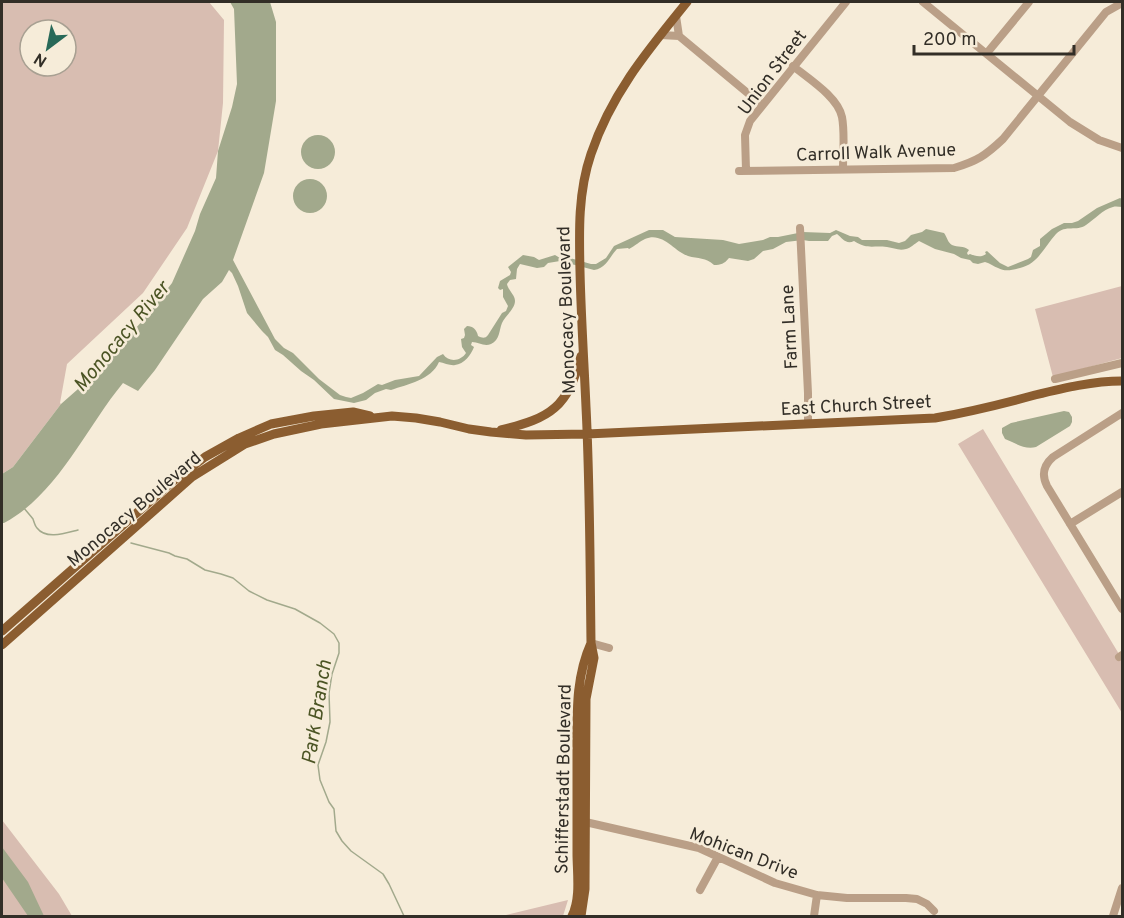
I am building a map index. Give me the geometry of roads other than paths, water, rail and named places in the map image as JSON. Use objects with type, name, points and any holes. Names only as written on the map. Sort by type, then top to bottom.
[{"type":"main road","name":"Monocacy Boulevard","points":[[2,645],[184,484],[245,444],[274,434],[321,423],[392,416],[416,418],[491,432],[526,435],[587,434],[580,294],[581,191],[591,155],[616,98],[642,58],[687,2]]},
{"type":"main road","points":[[491,432],[531,422],[556,407],[570,389],[583,348]]},
{"type":"main road","name":"East Church Street","points":[[587,434],[935,418],[1074,386],[1122,381]]},
{"type":"main road","name":"Monocacy Boulevard","points":[[2,631],[172,482],[205,457],[271,424],[353,412],[375,417]]},
{"type":"main road","name":"Schifferstadt Boulevard","points":[[572,916],[577,891],[586,699],[594,658],[591,643],[587,434]]},
{"type":"main road","name":"Schifferstadt Boulevard","points":[[581,821],[585,889],[581,916]]},
{"type":"street","name":"Union Street","points":[[742,170],[745,135],[750,121],[846,2]]},
{"type":"street","points":[[923,2],[1070,122],[1099,140],[1122,148]]},
{"type":"street","points":[[987,53],[1029,2]]},
{"type":"street","name":"Carroll Walk Avenue","points":[[742,170],[954,168],[970,163],[989,152],[1003,139],[1106,12],[1122,3]]},
{"type":"street","points":[[676,16],[679,36]]},
{"type":"street","points":[[660,35],[679,36],[762,105]]},
{"type":"street","points":[[793,66],[838,106],[842,116],[843,169]]},
{"type":"street","name":"Farm Lane","points":[[800,228],[808,424]]},
{"type":"street","points":[[1055,379],[1122,363]]},
{"type":"street","points":[[1122,413],[1053,457],[1045,465],[1044,471],[1045,482],[1122,609]]},
{"type":"street","points":[[1070,524],[1122,492]]},
{"type":"street","points":[[591,643],[609,648]]},
{"type":"street","name":"Mohican Drive","points":[[581,821],[699,848],[775,883],[817,895],[917,899],[934,911]]},
{"type":"street","points":[[700,890],[718,857]]},
{"type":"street","points":[[1113,916],[1119,906],[1122,888]]},
{"type":"street","points":[[814,916],[817,895]]},
{"type":"waterway","name":"Park Branch","points":[[24,508],[41,532],[56,535],[78,530]]},
{"type":"waterway","name":"Park Branch","points":[[131,543],[187,559],[205,570],[233,578],[249,591],[267,600],[295,609],[334,634],[339,643],[339,653],[329,693],[330,722],[318,765],[320,780],[334,809],[336,831],[342,841],[351,851],[383,874],[404,916]]},
{"type":"water label","name":"Monocacy River","points":[[121,336]]}]
